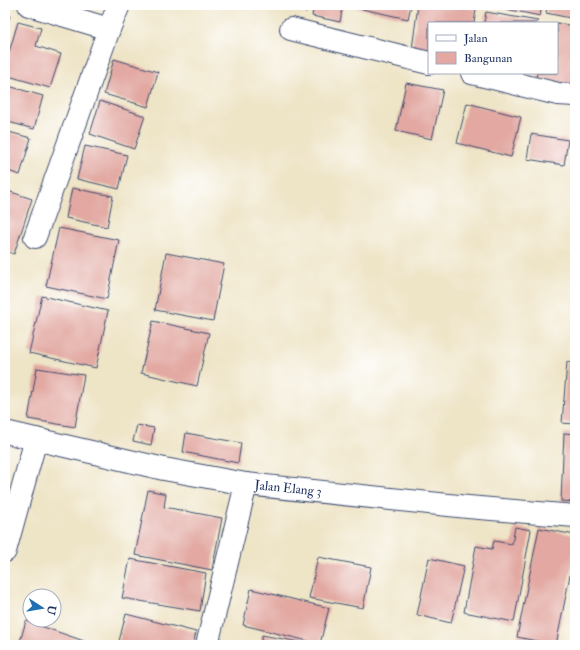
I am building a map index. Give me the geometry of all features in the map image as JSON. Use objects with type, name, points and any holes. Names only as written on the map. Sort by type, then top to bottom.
[{"type":"street","points":[[29,5],[108,29]]},
{"type":"street","points":[[35,237],[108,29],[119,5]]},
{"type":"street","points":[[291,29],[428,62]]},
{"type":"street","points":[[476,74],[558,94],[575,95]]},
{"type":"street","name":"Jalan Elang 3","points":[[5,432],[164,469],[246,484],[468,507],[575,516]]},
{"type":"street","points":[[5,551],[36,439]]},
{"type":"street","points":[[208,645],[246,484]]},
{"type":"building","points":[[282,5],[308,5],[306,12],[282,7]]},
{"type":"building","points":[[314,5],[343,5],[340,22],[312,16]]},
{"type":"building","points":[[354,5],[411,5],[408,19],[353,7]]},
{"type":"building","points":[[418,5],[449,5],[476,9],[474,22],[428,22],[428,51],[412,49]]},
{"type":"building","points":[[486,5],[542,5],[540,16]]},
{"type":"building","points":[[547,5],[575,5],[575,19],[546,13]]},
{"type":"building","points":[[486,12],[538,21],[538,22],[484,22]]},
{"type":"building","points":[[5,15],[10,16],[5,32]]},
{"type":"building","points":[[18,22],[41,28],[36,46],[61,54],[50,88],[5,75],[5,66]]},
{"type":"building","points":[[558,23],[575,26],[575,85],[536,79],[537,74],[558,74]]},
{"type":"building","points":[[114,59],[158,72],[148,107],[104,94]]},
{"type":"building","points":[[406,83],[443,90],[432,139],[396,131]]},
{"type":"building","points":[[5,85],[43,96],[34,129],[5,121]]},
{"type":"building","points":[[100,101],[145,116],[134,149],[90,134]]},
{"type":"building","points":[[467,103],[521,117],[511,157],[457,143]]},
{"type":"building","points":[[5,131],[31,138],[20,175],[5,170]]},
{"type":"building","points":[[531,134],[568,140],[564,165],[527,159]]},
{"type":"building","points":[[85,146],[127,155],[119,189],[77,179]]},
{"type":"building","points":[[72,188],[113,196],[107,227],[66,218]]},
{"type":"building","points":[[5,190],[32,199],[14,254],[5,251]]},
{"type":"building","points":[[59,228],[119,240],[107,299],[46,286]]},
{"type":"building","points":[[166,253],[224,264],[213,321],[155,310]]},
{"type":"building","points":[[42,296],[108,311],[96,368],[29,353]]},
{"type":"building","points":[[153,321],[209,333],[197,386],[141,373]]},
{"type":"building","points":[[567,362],[575,363],[575,424],[562,423]]},
{"type":"building","points":[[37,368],[84,375],[75,427],[28,419]]},
{"type":"building","points":[[137,425],[154,428],[151,445],[133,441]]},
{"type":"building","points":[[186,433],[241,443],[238,463],[183,452]]},
{"type":"building","points":[[564,433],[575,434],[575,502],[561,501]]},
{"type":"building","points":[[148,490],[166,494],[164,507],[222,518],[212,570],[135,555]]},
{"type":"building","points":[[515,527],[531,530],[514,622],[464,612],[476,546],[492,549],[494,541],[512,544]]},
{"type":"building","points":[[539,528],[575,535],[575,550],[556,645],[517,637]]},
{"type":"building","points":[[318,557],[371,567],[363,608],[309,598]]},
{"type":"building","points":[[429,558],[464,566],[451,623],[417,615]]},
{"type":"building","points":[[130,559],[206,573],[200,611],[122,598]]},
{"type":"building","points":[[251,589],[329,608],[320,644],[243,625]]},
{"type":"building","points":[[126,614],[196,632],[193,645],[118,645]]},
{"type":"building","points":[[24,628],[46,628],[84,641],[83,645],[19,645]]},
{"type":"building","points":[[262,635],[310,644],[310,645],[260,645]]}]
